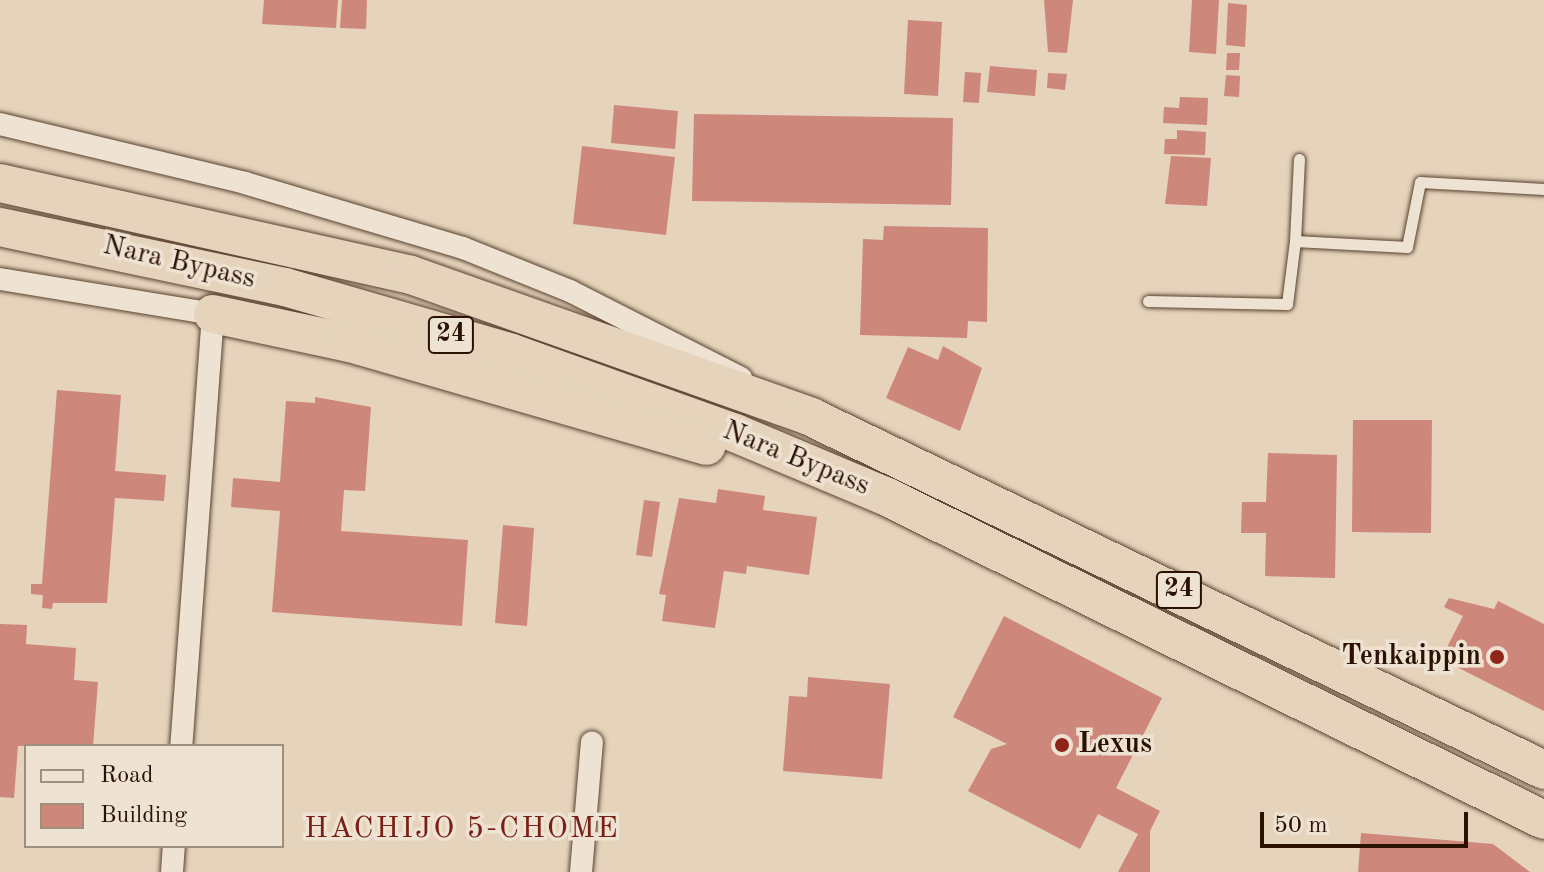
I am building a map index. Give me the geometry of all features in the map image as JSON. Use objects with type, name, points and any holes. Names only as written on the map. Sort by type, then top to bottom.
[{"type":"highway","name":"Nara Bypass","points":[[0,183],[411,275],[811,417],[1544,770]]},
{"type":"highway","name":"Nara Bypass","points":[[0,227],[182,262],[401,319],[650,401],[885,496],[1544,820]]},
{"type":"highway","points":[[213,314],[350,343],[885,496]]},
{"type":"street","points":[[0,124],[245,183],[463,248],[677,341],[811,417]]},
{"type":"street","points":[[0,279],[213,314],[181,744]]},
{"type":"street","points":[[581,872],[592,742]]},
{"type":"street","points":[[172,872],[174,848]]},
{"type":"lane","points":[[1148,301],[1287,304],[1295,241],[1299,159]]},
{"type":"lane","points":[[1295,241],[1407,247],[1420,182],[1544,189]]},
{"type":"building","points":[[264,0],[338,0],[336,28],[262,24]]},
{"type":"building","points":[[342,0],[367,0],[366,29],[340,28]]},
{"type":"building","points":[[1044,0],[1073,0],[1067,53],[1048,52]]},
{"type":"building","points":[[1192,0],[1219,0],[1216,54],[1189,52]]},
{"type":"building","points":[[1228,3],[1247,5],[1245,47],[1226,45]]},
{"type":"building","points":[[908,20],[942,22],[938,96],[904,94]]},
{"type":"building","points":[[1227,53],[1240,53],[1239,70],[1226,70]]},
{"type":"building","points":[[990,66],[1037,70],[1035,96],[987,92]]},
{"type":"building","points":[[965,72],[981,73],[979,103],[963,102]]},
{"type":"building","points":[[1048,73],[1067,74],[1065,90],[1047,88]]},
{"type":"building","points":[[1226,75],[1240,76],[1239,97],[1224,96]]},
{"type":"building","points":[[1180,97],[1208,98],[1207,125],[1163,123],[1164,107],[1179,108]]},
{"type":"building","points":[[614,105],[678,111],[675,149],[611,143]]},
{"type":"building","points":[[694,114],[953,118],[951,205],[692,201]]},
{"type":"building","points":[[1177,130],[1206,132],[1205,155],[1164,154],[1165,139],[1177,139]]},
{"type":"building","points":[[582,146],[675,157],[666,235],[573,224]]},
{"type":"building","points":[[1171,156],[1211,158],[1207,206],[1165,204]]},
{"type":"building","points":[[884,226],[988,228],[987,322],[968,321],[967,338],[860,335],[863,239],[883,240]]},
{"type":"building","points":[[943,346],[982,368],[960,431],[886,398],[908,347],[938,360]]},
{"type":"building","points":[[57,390],[121,395],[115,471],[166,475],[164,501],[115,498],[107,603],[53,603],[52,609],[42,608],[43,595],[31,594],[31,584],[42,584]]},
{"type":"building","points":[[315,397],[371,407],[365,491],[344,490],[341,531],[468,540],[462,626],[272,612],[280,511],[231,507],[233,478],[280,482],[286,401],[315,403]]},
{"type":"building","points":[[1353,420],[1432,420],[1431,533],[1352,532]]},
{"type":"building","points":[[1268,453],[1337,455],[1335,578],[1265,576],[1266,533],[1241,533],[1242,502],[1266,502]]},
{"type":"building","points":[[718,489],[765,496],[763,510],[817,517],[809,575],[747,566],[746,574],[724,571],[715,628],[662,621],[666,595],[659,594],[679,498],[716,503]]},
{"type":"building","points":[[644,500],[660,502],[652,557],[636,555]]},
{"type":"building","points":[[503,525],[534,528],[527,626],[495,623]]},
{"type":"building","points":[[1449,598],[1494,609],[1498,601],[1544,624],[1544,711],[1441,659],[1463,616],[1444,607]]},
{"type":"building","points":[[1004,616],[1162,698],[1116,788],[1160,811],[1150,831],[1150,872],[1118,872],[1138,834],[1098,814],[1080,849],[968,791],[991,749],[1007,744],[953,717]]},
{"type":"building","points":[[0,624],[27,625],[26,644],[76,648],[74,680],[98,682],[93,744],[18,746],[14,798],[0,797]]},
{"type":"building","points":[[808,677],[890,684],[882,779],[783,771],[789,696],[807,697]]},
{"type":"building","points":[[1361,833],[1493,844],[1530,872],[1358,872]]},
{"type":"place","name":"Tenkaippin","points":[[1497,657]]},
{"type":"place","name":"Lexus","points":[[1062,745]]},
{"type":"district","name":"HACHIJO 5-CHOME","points":[[462,829]]}]
